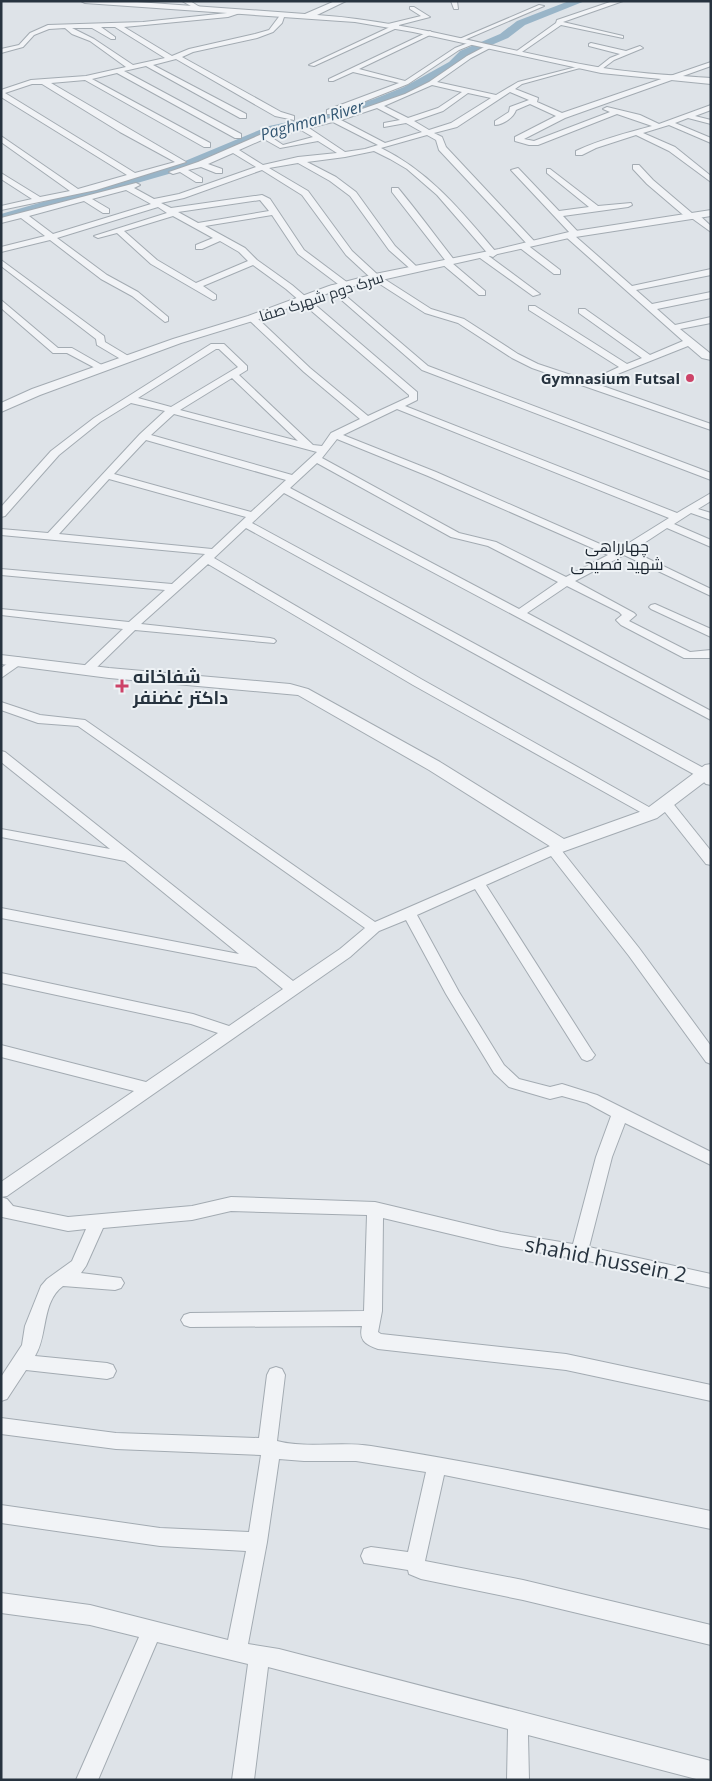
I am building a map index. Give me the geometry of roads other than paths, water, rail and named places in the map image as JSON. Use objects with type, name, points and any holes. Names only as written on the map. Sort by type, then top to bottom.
[{"type":"street","points":[[87,1],[283,15],[393,26],[578,67],[711,81]]},
{"type":"street","points":[[185,1],[200,9]]},
{"type":"street","points":[[304,17],[342,1]]},
{"type":"street","points":[[517,53],[559,23],[620,1]]},
{"type":"street","points":[[460,40],[541,6],[533,3]]},
{"type":"street","points":[[312,64],[393,26],[427,17],[412,8]]},
{"type":"street","points":[[1,51],[21,46],[32,34],[48,27],[117,24],[218,16],[238,12]]},
{"type":"street","points":[[1,93],[31,82],[86,78],[173,58],[192,50],[257,36],[271,31],[279,23],[283,15]]},
{"type":"street","points":[[559,23],[622,37]]},
{"type":"street","points":[[117,24],[173,58],[278,114],[292,118]]},
{"type":"street","points":[[93,25],[113,38]]},
{"type":"street","points":[[66,26],[74,33],[92,40],[131,67]]},
{"type":"street","points":[[331,80],[430,33]]},
{"type":"street","points":[[330,112],[406,83],[457,49],[482,45]]},
{"type":"street","points":[[1,221],[128,188],[144,181],[201,164],[265,136],[335,120],[407,96],[431,83],[469,57],[482,45]]},
{"type":"street","points":[[591,45],[626,53]]},
{"type":"street","points":[[598,70],[612,59],[640,48]]},
{"type":"street","points":[[1,57],[9,59]]},
{"type":"street","points":[[147,64],[243,116]]},
{"type":"street","points":[[616,112],[535,143],[518,139],[562,116],[711,64]]},
{"type":"street","points":[[1,250],[52,237],[181,196],[233,185],[262,167],[298,159],[329,160],[372,150],[429,133],[454,125],[528,80],[578,67]]},
{"type":"street","points":[[117,70],[238,136]]},
{"type":"street","points":[[353,70],[406,83]]},
{"type":"street","points":[[694,80],[711,75]]},
{"type":"street","points":[[86,78],[207,145]]},
{"type":"street","points":[[1,208],[38,198],[77,192],[182,162],[42,81]]},
{"type":"street","points":[[431,83],[498,98]]},
{"type":"street","points":[[388,125],[435,114],[455,103],[468,90]]},
{"type":"street","points":[[498,123],[512,113],[513,109],[535,100],[510,90]]},
{"type":"street","points":[[1,93],[132,175]]},
{"type":"street","points":[[531,102],[562,116]]},
{"type":"street","points":[[594,105],[637,117],[658,126]]},
{"type":"street","points":[[378,106],[439,139],[442,148],[528,245],[557,272]]},
{"type":"street","points":[[579,153],[593,146],[634,132],[669,124],[711,107]]},
{"type":"street","points":[[688,116],[711,122]]},
{"type":"street","points":[[335,120],[384,145]]},
{"type":"street","points":[[669,124],[711,141]]},
{"type":"street","points":[[304,128],[345,155]]},
{"type":"street","points":[[634,132],[672,149],[711,180]]},
{"type":"street","points":[[265,136],[283,146],[320,138]]},
{"type":"street","points":[[1,138],[77,192]]},
{"type":"street","points":[[374,148],[390,154],[433,184],[500,270],[536,294]]},
{"type":"street","points":[[233,150],[305,193],[349,253],[375,277],[428,311],[461,321],[535,366],[711,427]]},
{"type":"street","points":[[298,159],[310,168],[333,179],[353,194],[392,248],[414,269]]},
{"type":"street","points":[[201,164],[219,171]]},
{"type":"street","points":[[636,167],[650,182],[711,230]]},
{"type":"street","points":[[182,170],[199,180]]},
{"type":"street","points":[[515,170],[557,214],[572,235],[705,356],[711,357]]},
{"type":"street","points":[[550,171],[596,209]]},
{"type":"street","points":[[1,175],[38,198]]},
{"type":"street","points":[[233,185],[251,198]]},
{"type":"street","points":[[87,670],[133,625],[294,479],[324,450],[335,435],[414,398],[414,394],[289,287],[254,262],[242,250],[128,188]]},
{"type":"street","points":[[394,190],[416,215],[448,262],[482,293]]},
{"type":"street","points":[[98,236],[172,212],[251,198],[264,198],[301,252],[345,285]]},
{"type":"street","points":[[86,199],[106,210]]},
{"type":"street","points":[[557,214],[628,205]]},
{"type":"street","points":[[51,208],[60,214]]},
{"type":"street","points":[[198,225],[275,212]]},
{"type":"street","name":"سرک دوم شهرک صفا","points":[[1,408],[36,392],[102,368],[177,341],[252,318],[333,288],[375,277],[488,255],[572,235],[711,213]]},
{"type":"street","points":[[22,215],[104,276],[134,294],[165,318]]},
{"type":"street","points":[[118,230],[154,262],[213,297]]},
{"type":"street","points":[[199,247],[220,238]]},
{"type":"street","points":[[1,262],[101,338],[100,343],[128,359]]},
{"type":"street","points":[[196,286],[254,262]]},
{"type":"street","points":[[631,289],[711,272]]},
{"type":"street","points":[[333,288],[425,368],[711,477]]},
{"type":"street","points":[[652,307],[711,295]]},
{"type":"street","points":[[1,303],[56,351],[69,350],[102,368]]},
{"type":"street","points":[[532,308],[625,367]]},
{"type":"street","points":[[582,311],[648,358]]},
{"type":"street","points":[[252,318],[307,370],[367,420]]},
{"type":"street","points":[[674,328],[711,320]]},
{"type":"street","points":[[589,385],[625,367],[690,342]]},
{"type":"street","points":[[1,514],[55,453],[97,420],[214,346],[221,346],[244,368],[171,411],[144,436],[109,476],[50,537]]},
{"type":"street","points":[[233,374],[310,447]]},
{"type":"street","points":[[129,399],[324,450]]},
{"type":"street","points":[[397,406],[677,517]]},
{"type":"street","points":[[335,435],[432,474],[711,593]]},
{"type":"street","points":[[144,436],[294,479]]},
{"type":"street","points":[[316,458],[455,535],[492,544],[623,610],[630,615],[622,620],[625,624],[688,656],[711,654]]},
{"type":"street","points":[[1,1191],[345,954],[374,928],[558,848],[651,814],[708,775],[250,519],[109,476]]},
{"type":"street","points":[[283,488],[711,716]]},
{"type":"street","points":[[519,614],[565,582],[620,553],[711,496]]},
{"type":"street","points":[[690,509],[711,517]]},
{"type":"street","points":[[666,524],[711,544]]},
{"type":"street","points":[[1,532],[210,556],[417,682],[651,814]]},
{"type":"street","points":[[1,572],[176,588]]},
{"type":"street","points":[[655,607],[711,634]]},
{"type":"street","points":[[1,612],[270,641]]},
{"type":"street","points":[[1,674],[9,660],[87,670],[290,689],[303,692],[412,753],[512,814],[558,848],[711,1058]]},
{"type":"street","points":[[1,706],[38,719],[81,723],[374,928]]},
{"type":"street","points":[[1,755],[293,989]]},
{"type":"street","points":[[666,804],[711,861]]},
{"type":"street","points":[[1,833],[130,858]]},
{"type":"street","points":[[478,883],[587,1055]]},
{"type":"street","points":[[410,912],[453,994],[499,1070],[508,1079],[514,1083],[550,1093],[562,1090],[592,1099],[711,1159]]},
{"type":"street","points":[[1,913],[260,963]]},
{"type":"street","points":[[1,978],[193,1019],[230,1032]]},
{"type":"street","points":[[1,1051],[149,1089]]},
{"type":"street","points":[[579,1252],[604,1157],[620,1114]]},
{"type":"street","name":"shahid hussein 2","points":[[1,1204],[8,1212],[68,1224],[192,1213],[231,1204],[375,1209],[501,1239],[579,1252],[711,1281]]},
{"type":"street","points":[[375,1209],[375,1260],[372,1318],[369,1335],[378,1341],[566,1362],[711,1393]]},
{"type":"street","points":[[1,1393],[31,1347],[34,1326],[47,1292],[53,1284],[78,1266],[98,1222]]},
{"type":"street","points":[[61,1279],[115,1283]]},
{"type":"street","points":[[190,1320],[372,1318]]},
{"type":"street","points":[[23,1362],[107,1371]]},
{"type":"street","points":[[236,1652],[257,1542],[276,1374]]},
{"type":"street","points":[[1,1426],[116,1441],[269,1447],[311,1453],[366,1453],[437,1465],[711,1520]]},
{"type":"street","points":[[437,1465],[415,1562],[416,1567],[421,1570],[523,1590],[711,1635]]},
{"type":"street","points":[[1,1514],[160,1537],[257,1542]]},
{"type":"street","points":[[371,1556],[415,1562]]},
{"type":"street","points":[[1,1603],[90,1615],[236,1652],[279,1659],[711,1772]]},
{"type":"street","points":[[87,1780],[151,1632]]},
{"type":"street","points":[[243,1780],[259,1657]]},
{"type":"street","points":[[518,1720],[518,1780]]},
{"type":"waterway","name":"Paghman River","points":[[1,218],[189,164],[273,129],[333,116],[378,101],[408,89],[453,64],[464,53],[504,36],[521,23],[580,1]]},
{"type":"place","name":"Gymnasium Futsal","points":[[690,378]]},
{"type":"place","name":"شفاخانه داکتر غضنفر","points":[[122,686]]},
{"type":"district","name":"چهارراهی شهید فصیحی","points":[[617,555]]}]
